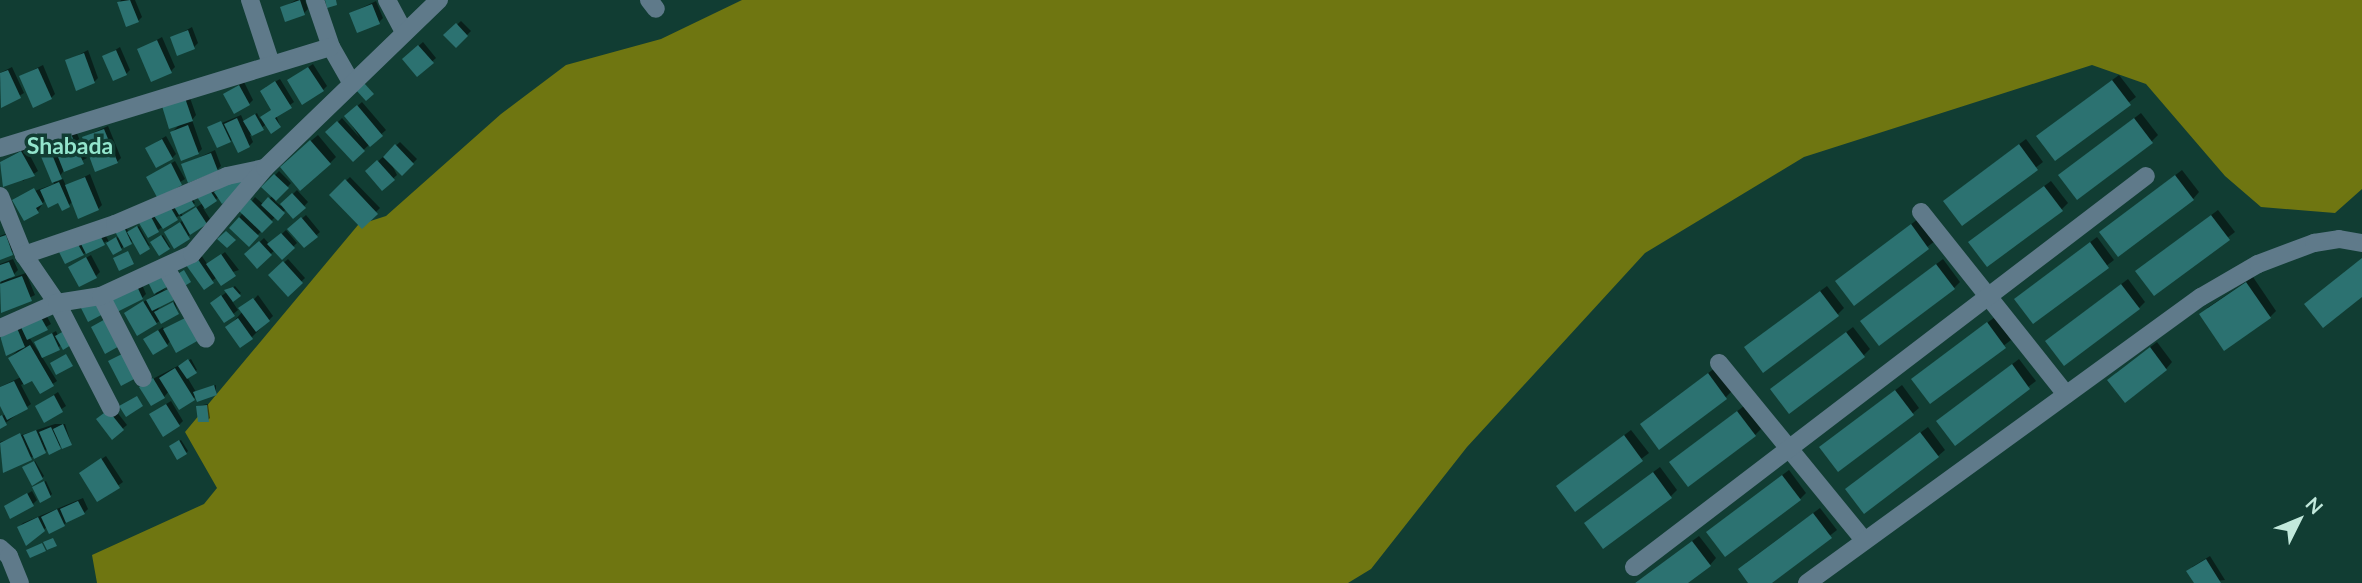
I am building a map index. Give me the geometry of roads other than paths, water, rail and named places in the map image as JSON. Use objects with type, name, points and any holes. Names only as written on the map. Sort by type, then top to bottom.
[{"type":"street","points":[[250,0],[271,64]]},
{"type":"street","points":[[315,0],[331,47],[351,82]]},
{"type":"street","points":[[387,0],[404,32]]},
{"type":"street","points":[[0,328],[57,303],[102,296],[166,268],[211,236],[265,168],[351,82],[439,0]]},
{"type":"street","points":[[0,148],[331,47]]},
{"type":"street","points":[[24,255],[115,224],[227,176],[265,168]]},
{"type":"street","points":[[1634,567],[2146,176]]},
{"type":"street","points":[[0,196],[24,255],[57,303],[111,408]]},
{"type":"street","points":[[1921,212],[2066,394]]},
{"type":"street","points":[[1807,583],[2201,297],[2258,264],[2314,243],[2339,239],[2362,243]]},
{"type":"street","points":[[166,268],[206,339]]},
{"type":"street","points":[[102,296],[143,378]]},
{"type":"street","points":[[1720,363],[1863,540]]},
{"type":"street","points":[[0,531],[5,552],[20,583]]},
{"type":"district","name":"Shabada","points":[[70,145]]}]
